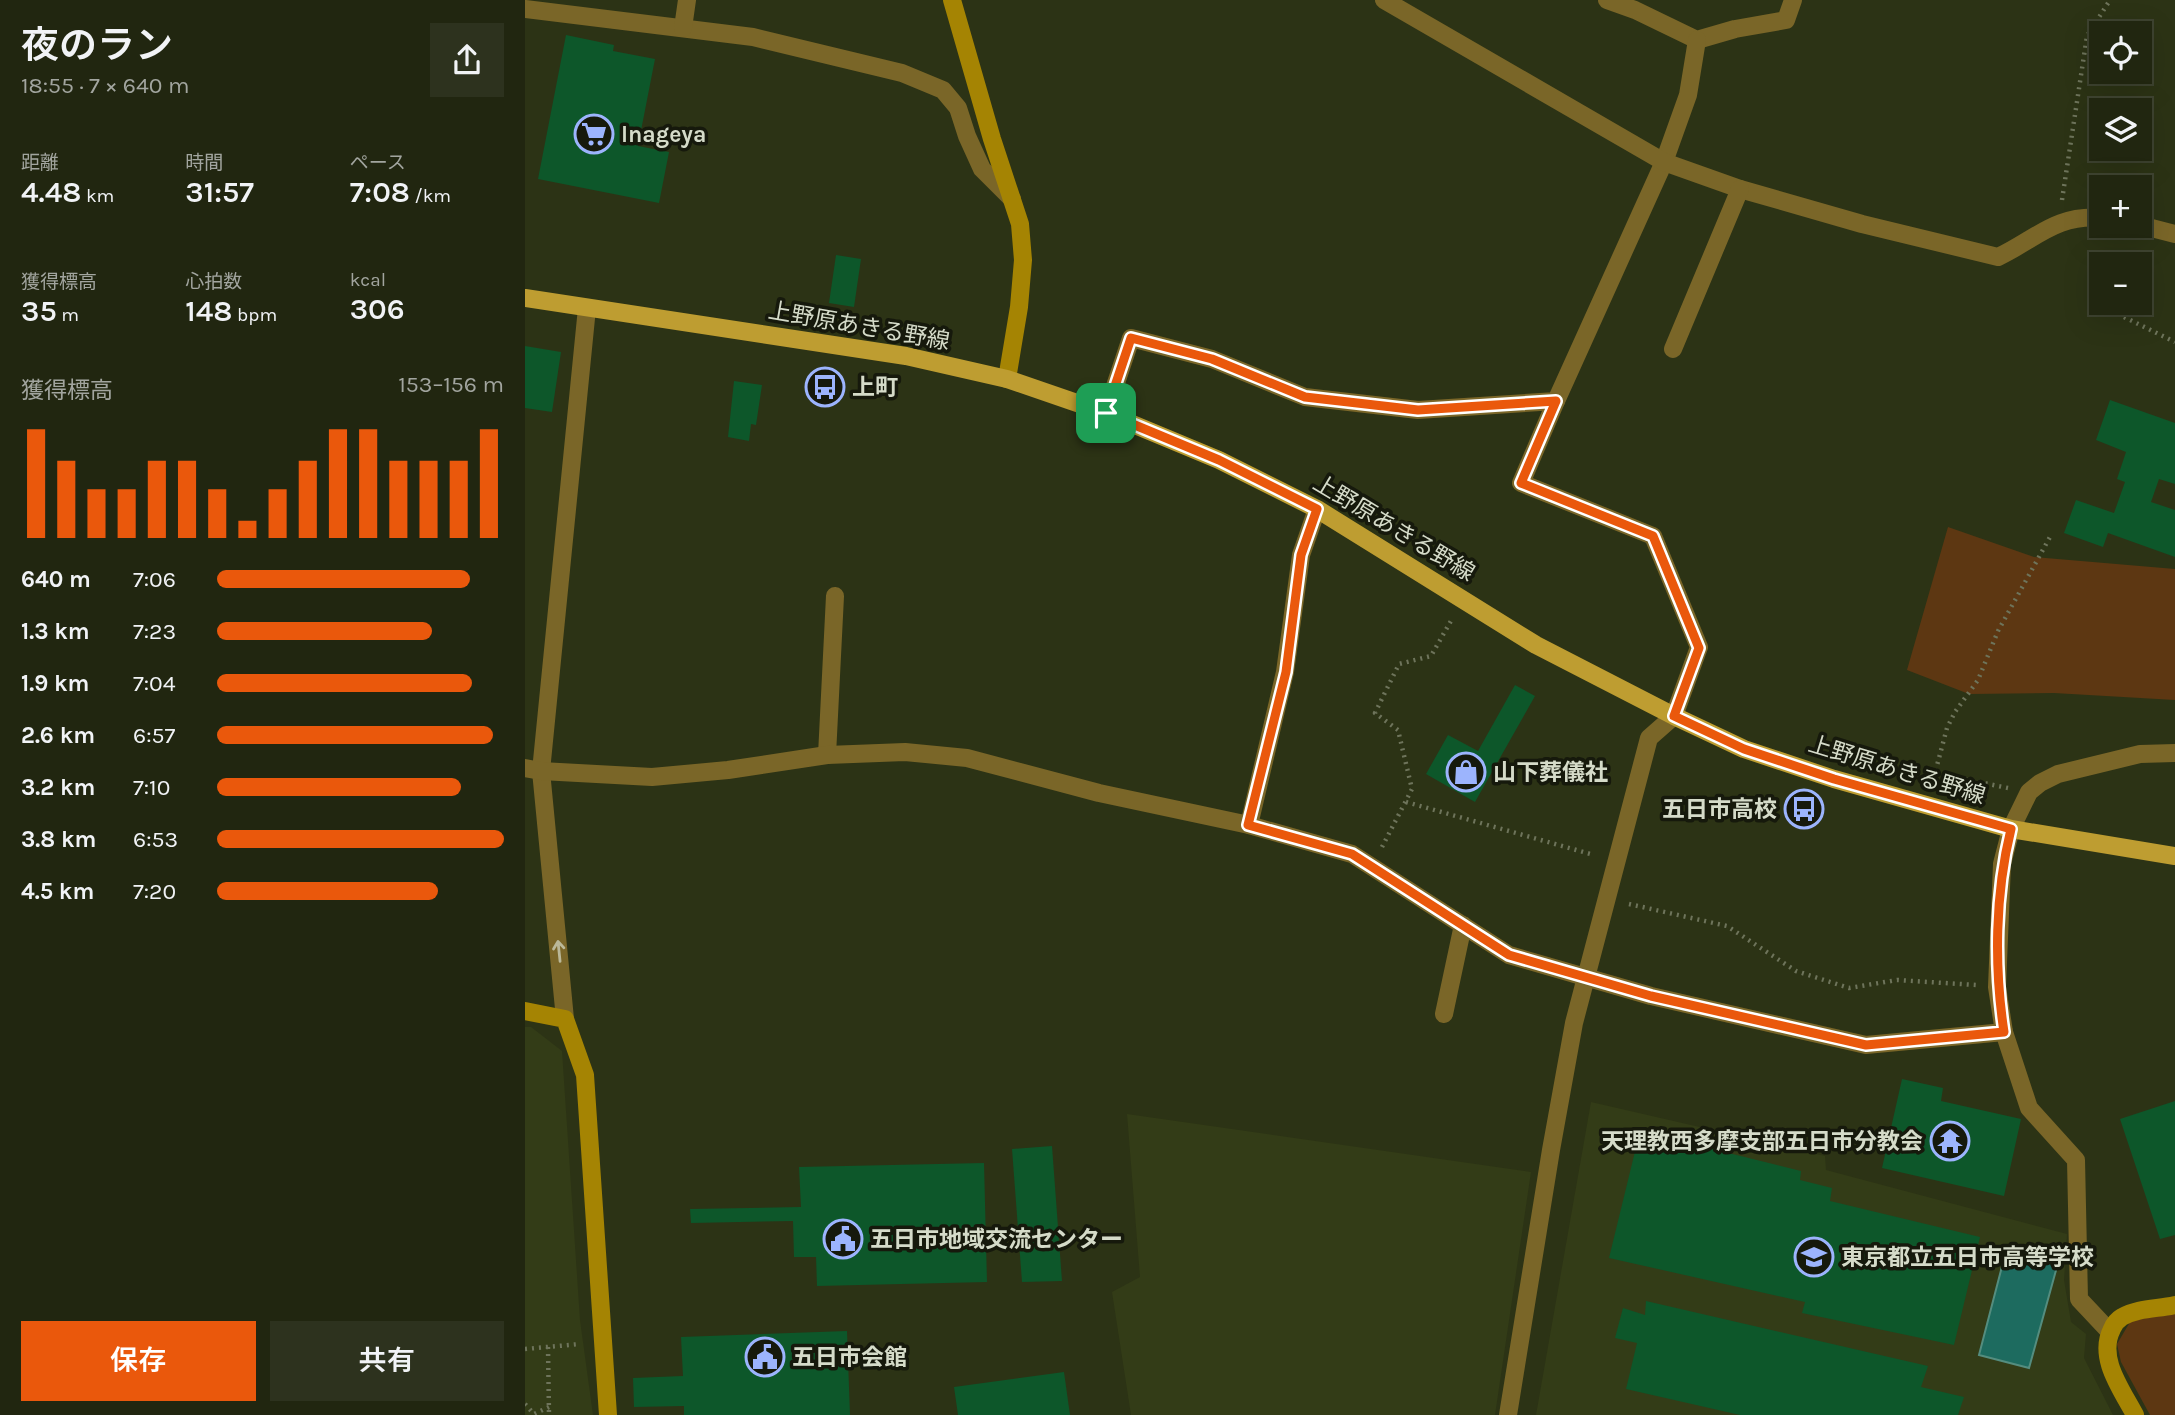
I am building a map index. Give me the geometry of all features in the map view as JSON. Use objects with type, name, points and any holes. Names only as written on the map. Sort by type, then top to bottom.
[{"type":"main road","name":"上野原あきる野線","points":[[525,298],[906,356],[1007,379],[1106,413],[1219,460],[1317,509],[1536,645],[1744,749],[1834,779],[2011,829],[2175,856]]},
{"type":"street","points":[[683,28],[687,0]]},
{"type":"street","points":[[952,0],[1020,224],[1023,260],[1019,307],[1007,379]]},
{"type":"street","points":[[1384,0],[1664,162],[1740,189],[1862,224],[1998,257],[2059,222],[2089,217]]},
{"type":"street","points":[[1607,0],[1635,10],[1697,40],[1735,29],[1786,20],[1793,0]]},
{"type":"street","points":[[525,9],[753,37],[902,73],[943,90],[958,108],[982,169],[1011,199]]},
{"type":"street","points":[[1508,1415],[1574,1023],[1649,738],[1674,716],[1699,648],[1653,536],[1521,483],[1664,162],[1688,95],[1697,40]]},
{"type":"street","points":[[1673,349],[1740,189]]},
{"type":"street","points":[[2152,228],[2175,234]]},
{"type":"street","points":[[587,307],[533,769],[565,1019],[585,1075],[608,1415]]},
{"type":"street","points":[[1106,413],[1131,338],[1212,359],[1305,397],[1418,410],[1556,401]]},
{"type":"street","points":[[1248,825],[1286,672],[1301,555],[1317,509]]},
{"type":"street","points":[[827,755],[835,596]]},
{"type":"street","points":[[533,769],[652,777],[728,770],[827,755],[905,752],[967,758],[1099,793],[1248,825],[1352,854],[1509,955],[1651,996],[1866,1045],[2004,1032]]},
{"type":"street","points":[[2110,1332],[2090,1314],[2079,1299],[2076,1160],[2029,1108],[2004,1032],[1997,987],[2002,864],[2011,829],[2029,792],[2040,783],[2058,774],[2140,754],[2175,754]]},
{"type":"street","points":[[1444,1014],[1463,925]]},
{"type":"street","points":[[525,1011],[565,1019]]},
{"type":"street","points":[[2135,1415],[2112,1373],[2105,1348],[2110,1332],[2118,1318],[2136,1311],[2175,1305]]},
{"type":"path","points":[[2059,222],[2087,36],[2111,0]]},
{"type":"path","points":[[2124,317],[2175,342]]},
{"type":"path","points":[[2029,792],[1935,773],[1947,728],[1978,680],[1998,631],[2050,537]]},
{"type":"path","points":[[1371,866],[1412,789],[1398,730],[1375,713],[1399,664],[1431,656],[1464,598]]},
{"type":"path","points":[[1406,802],[1615,861]]},
{"type":"path","points":[[1606,899],[1727,926],[1796,971],[1849,988],[1897,980],[1997,987]]},
{"type":"path","points":[[525,1349],[601,1341]]},
{"type":"path","points":[[548,1347],[549,1415]]},
{"type":"path","points":[[525,1404],[534,1414],[549,1407]]},
{"type":"shaded area","points":[[1948,527],[2034,557],[2175,569],[2175,700],[2054,693],[1969,694],[1907,670]]},
{"type":"shaded area","points":[[525,1027],[531,1027],[562,1051],[580,1320],[593,1415],[525,1415]]},
{"type":"shaded area","name":"東京都立五日市高等学校","points":[[1591,1102],[1825,1156],[1826,1170],[2067,1234],[2064,1280],[2071,1322],[2086,1334],[2084,1358],[2113,1415],[1536,1415]]},
{"type":"shaded area","points":[[1127,1114],[1531,1172],[1495,1415],[1131,1415],[1112,1292],[1140,1277]]},
{"type":"shaded area","points":[[2175,1309],[2175,1415],[2150,1415],[2121,1362],[2117,1344],[2130,1322]]},
{"type":"water","points":[[2006,1251],[2058,1263],[2029,1368],[1979,1355]]},
{"type":"building","points":[[566,35],[614,45],[613,51],[655,59],[638,146],[669,152],[659,203],[538,179]]},
{"type":"building","points":[[836,255],[861,259],[854,307],[829,303]]},
{"type":"building","points":[[525,346],[561,352],[552,412],[525,408]]},
{"type":"building","points":[[734,381],[762,385],[756,425],[751,424],[749,441],[728,437]]},
{"type":"building","points":[[2110,400],[2175,423],[2175,484],[2159,479],[2151,502],[2175,510],[2175,557],[2108,533],[2103,547],[2064,533],[2076,500],[2114,513],[2125,482],[2117,479],[2126,452],[2096,440]]},
{"type":"building","points":[[1515,685],[1535,696],[1475,802],[1426,774],[1448,735],[1478,751]]},
{"type":"building","points":[[1902,1079],[1943,1088],[1941,1101],[2021,1119],[2004,1196],[1882,1168]]},
{"type":"building","points":[[2175,1101],[2175,1235],[2160,1239],[2120,1119]]},
{"type":"building","points":[[1640,1131],[1801,1171],[1800,1180],[1832,1188],[1830,1201],[1980,1237],[1954,1345],[1802,1313],[1805,1302],[1609,1258]]},
{"type":"building","points":[[1052,1146],[1062,1281],[1022,1282],[1012,1149]]},
{"type":"building","points":[[984,1163],[987,1282],[817,1286],[816,1257],[794,1257],[793,1221],[691,1223],[690,1209],[801,1207],[799,1167]]},
{"type":"building","points":[[1646,1301],[1928,1366],[1921,1387],[1964,1397],[1958,1415],[1740,1415],[1626,1389],[1637,1343],[1615,1338],[1623,1308],[1645,1315]]},
{"type":"building","name":"五日市会館","points":[[847,1331],[850,1415],[684,1415],[684,1406],[634,1407],[633,1378],[683,1376],[681,1337]]},
{"type":"building","points":[[1064,1372],[1070,1415],[958,1415],[954,1387]]},
{"type":"place","name":"Inageya","points":[[594,134]]},
{"type":"place","name":"上町","points":[[825,387]]},
{"type":"place","name":"山下葬儀社","points":[[1466,772]]},
{"type":"place","name":"五日市高校","points":[[1804,809]]},
{"type":"place","name":"天理教西多摩支部五日市分教会","points":[[1950,1141]]},
{"type":"place","name":"五日市地域交流センター","points":[[843,1239]]},
{"type":"place","name":"東京都立五日市高等学校","points":[[1814,1257]]},
{"type":"place","name":"五日市会館","points":[[765,1357]]},
{"type":"route","points":[[1131,338],[1212,359],[1305,397],[1418,410],[1556,401],[1521,483],[1653,536],[1699,648],[1674,716],[1744,749],[1834,779],[2011,829],[2002,864],[1997,987],[2004,1032],[1866,1045],[1651,996],[1509,955],[1352,854],[1248,825],[1286,672],[1301,555],[1317,509],[1219,460],[1106,413],[1131,338]]}]
